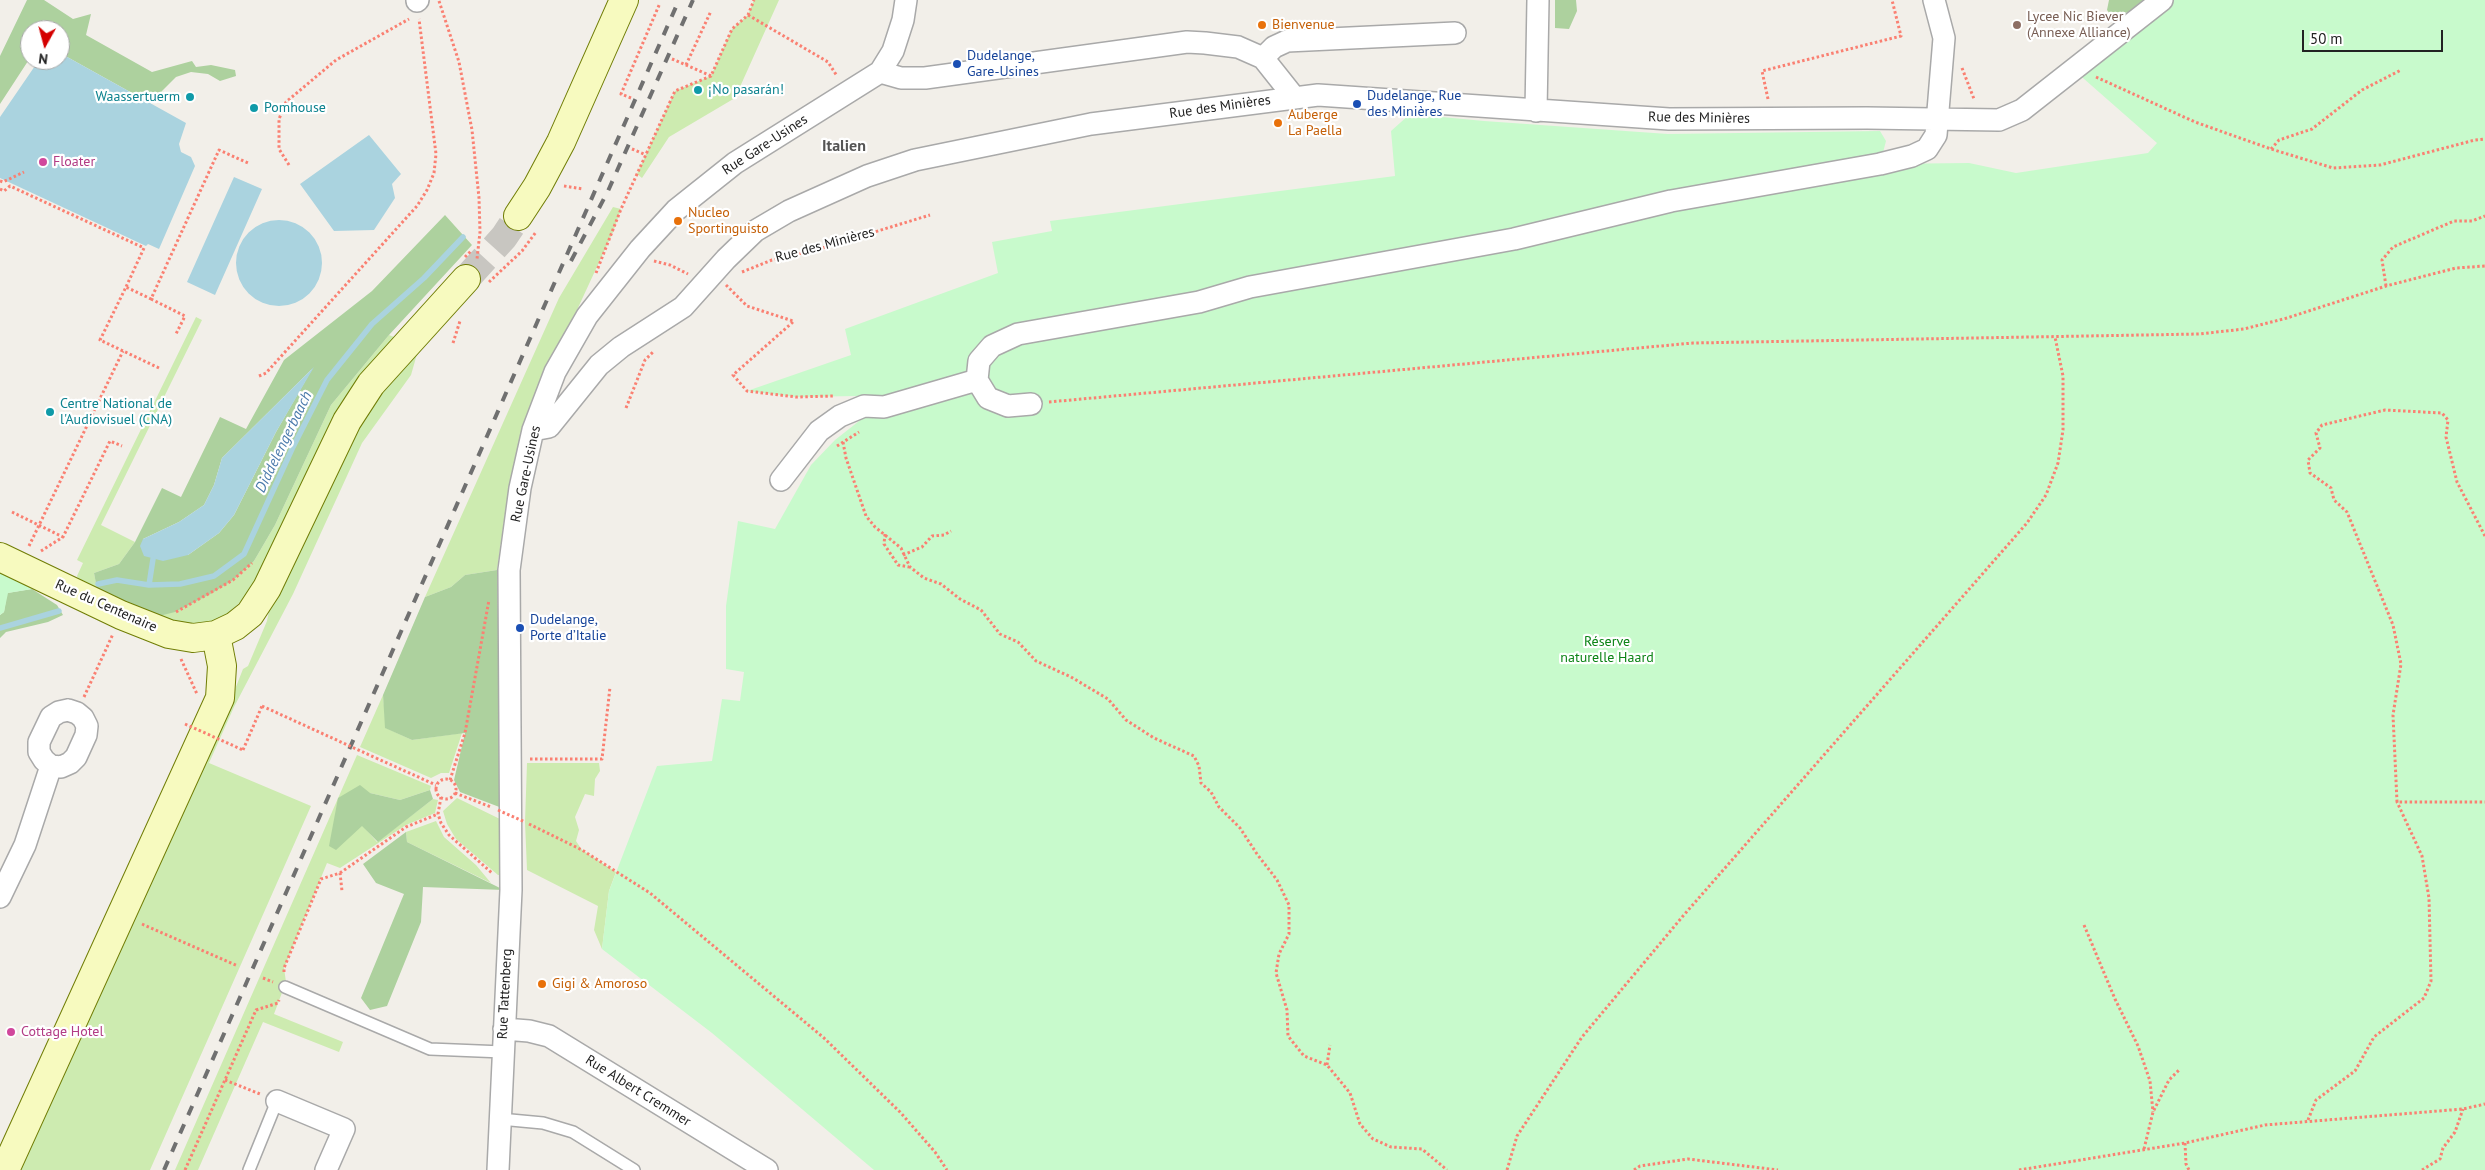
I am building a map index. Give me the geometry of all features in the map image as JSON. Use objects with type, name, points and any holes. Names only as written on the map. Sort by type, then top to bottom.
[{"type":"main road","points":[[529,221],[537,187],[561,142],[624,0]]},
{"type":"main road","points":[[5,1170],[220,698],[222,666],[216,635],[234,626],[250,614],[267,588],[347,421],[371,384],[476,276]]},
{"type":"main road","name":"Rue du Centenaire","points":[[0,557],[121,615],[169,634],[193,638],[216,635]]},
{"type":"street","name":"Rue Gare-Usines","points":[[511,817],[508,570],[520,488],[533,430],[555,372],[587,316],[640,249],[676,210],[735,163],[880,72],[893,51],[904,20],[906,0]]},
{"type":"street","points":[[1536,111],[1538,0]]},
{"type":"street","points":[[1031,404],[1008,406],[988,398],[977,380],[979,361],[992,346],[1018,334],[1199,302],[1250,287],[1514,239],[1670,201],[1880,164],[1912,156],[1927,149],[1936,136],[1944,38],[1934,0]]},
{"type":"street","name":"Rue des Minières","points":[[533,430],[549,427],[599,365],[621,347],[683,306],[713,281],[755,231],[789,211],[866,176],[915,160],[1091,124],[1294,97],[1342,95],[1536,111],[1669,119],[1938,119],[1985,121],[2010,116],[2022,110],[2162,0]]},
{"type":"street","points":[[1263,58],[1274,47],[1287,42],[1455,33]]},
{"type":"street","points":[[880,72],[901,78],[924,78],[1187,42],[1238,47],[1263,58],[1294,97]]},
{"type":"street","points":[[781,480],[820,431],[840,416],[864,406],[884,407],[977,380]]},
{"type":"street","points":[[68,710],[77,713],[83,718],[87,726],[83,742],[70,763],[61,767],[52,766],[44,760],[39,752],[40,742],[47,725],[51,717],[59,712],[68,710]]},
{"type":"street","points":[[0,897],[25,845],[52,766]]},
{"type":"street","name":"Rue Tattenberg","points":[[498,1170],[510,890],[511,817]]},
{"type":"street","name":"Rue Albert Cremmer","points":[[504,1030],[529,1031],[549,1036],[767,1170]]},
{"type":"street","points":[[268,1097],[344,1129],[326,1170]]},
{"type":"lane","points":[[285,987],[430,1049],[503,1052]]},
{"type":"lane","points":[[249,1170],[268,1097]]},
{"type":"lane","points":[[500,1118],[543,1124],[573,1132],[634,1170]]},
{"type":"path","points":[[439,0],[459,62],[472,130],[480,232],[476,276]]},
{"type":"path","points":[[613,232],[675,91],[711,76],[732,29],[748,15],[754,0]]},
{"type":"path","points":[[1768,120],[1768,96],[1762,71],[1901,36],[1892,0]]},
{"type":"path","points":[[631,98],[620,94],[660,3]]},
{"type":"path","points":[[260,376],[266,372],[417,206],[427,190],[434,173],[436,154],[418,5],[336,60],[286,102],[279,119],[280,149],[290,166]]},
{"type":"path","points":[[686,65],[711,11]]},
{"type":"path","points":[[748,15],[828,62],[847,93]]},
{"type":"path","points":[[672,59],[711,76]]},
{"type":"path","points":[[1961,64],[1973,98],[1981,102]]},
{"type":"path","points":[[2271,149],[2280,140],[2312,129],[2362,90],[2401,70]]},
{"type":"path","points":[[2110,84],[2195,122],[2332,168],[2380,165],[2485,139]]},
{"type":"path","points":[[632,149],[646,155]]},
{"type":"path","points":[[151,299],[219,150],[248,163]]},
{"type":"path","points":[[2,181],[24,172]]},
{"type":"path","points":[[2,181],[144,248],[100,340],[159,368]]},
{"type":"path","points":[[559,193],[564,185],[583,189]]},
{"type":"path","points":[[0,189],[4,191],[10,186]]},
{"type":"path","name":"Rue des Minières","points":[[738,273],[772,260],[819,249],[930,215]]},
{"type":"path","points":[[2386,286],[2382,260],[2393,247],[2454,221],[2472,221],[2485,216]]},
{"type":"path","points":[[476,276],[522,251],[529,221]]},
{"type":"path","points":[[640,249],[652,261],[670,265],[713,281],[747,306],[793,321],[733,375],[746,391],[796,397]]},
{"type":"path","points":[[1031,404],[1693,343],[2199,334],[2244,329],[2287,318],[2386,286],[2456,268],[2485,266]]},
{"type":"path","points":[[126,287],[185,316],[176,334]]},
{"type":"path","points":[[1507,1170],[1517,1136],[1582,1037],[1683,916],[2027,523],[2046,495],[2058,463],[2063,430],[2063,376],[2055,337]]},
{"type":"path","points":[[626,408],[646,360],[658,347]]},
{"type":"path","points":[[33,551],[27,548],[123,350]]},
{"type":"path","points":[[2308,1120],[2316,1100],[2355,1070],[2374,1037],[2424,998],[2431,981],[2429,898],[2422,856],[2397,802],[2394,715],[2401,664],[2393,625],[2347,512],[2334,500],[2331,488],[2310,473],[2308,460],[2320,448],[2316,433],[2322,425],[2384,410],[2442,413],[2448,420],[2446,437],[2457,482],[2485,536]]},
{"type":"path","points":[[38,553],[63,537],[110,441],[122,446]]},
{"type":"path","points":[[837,446],[843,442],[846,458],[866,516],[875,527],[894,540],[910,567],[924,578],[941,584],[960,599],[981,610],[1000,634],[1018,642],[1036,661],[1071,677],[1108,699],[1126,720],[1154,738],[1194,756],[1201,783],[1211,792],[1218,807],[1240,828],[1277,880],[1289,906],[1289,934],[1278,954],[1276,973],[1286,1010],[1288,1036],[1304,1056],[1326,1065],[1350,1093],[1360,1124],[1373,1139],[1391,1147],[1422,1150],[1446,1170]]},
{"type":"path","points":[[12,512],[63,537]]},
{"type":"path","points":[[903,555],[922,547],[932,536],[944,535],[951,531]]},
{"type":"path","points":[[885,534],[884,544],[898,565],[910,567]]},
{"type":"path","points":[[450,780],[465,733],[487,604],[508,570]]},
{"type":"path","points":[[77,713],[121,615]]},
{"type":"path","points":[[510,759],[602,759],[610,687]]},
{"type":"path","points":[[185,724],[243,750],[262,706],[436,785]]},
{"type":"path","points":[[436,785],[444,779],[450,780],[455,784],[455,793],[450,798],[441,798]]},
{"type":"path","points":[[436,785],[436,790],[441,798],[438,814],[449,835],[510,890]]},
{"type":"path","points":[[455,793],[582,850],[650,893],[824,1038],[900,1112],[935,1152],[946,1170]]},
{"type":"path","points":[[2397,802],[2485,802]]},
{"type":"path","points":[[185,1170],[256,1010],[278,1003],[286,982],[284,968],[321,879],[340,873],[406,828],[438,814]]},
{"type":"path","points":[[340,873],[342,891]]},
{"type":"path","points":[[122,914],[238,966]]},
{"type":"path","points":[[2084,925],[2115,999],[2138,1046],[2150,1081],[2153,1112]]},
{"type":"path","points":[[1326,1065],[1330,1045]]},
{"type":"path","points":[[2144,1149],[2153,1112],[2169,1080],[2179,1070]]},
{"type":"path","points":[[225,1080],[268,1097]]},
{"type":"path","points":[[2018,1170],[2185,1143],[2265,1125],[2308,1120],[2463,1109],[2485,1104]]},
{"type":"path","points":[[2422,1170],[2440,1158],[2443,1148],[2455,1132],[2463,1109]]},
{"type":"path","points":[[2185,1143],[2186,1164],[2189,1170]]},
{"type":"path","points":[[1634,1170],[1640,1166],[1688,1159],[1778,1170]]},
{"type":"green space","points":[[27,0],[44,0],[73,19],[91,14],[86,35],[152,72],[192,61],[196,67],[211,65],[235,70],[236,76],[220,81],[208,74],[191,72],[176,77],[150,103],[70,59],[70,20],[20,20],[20,70],[22,70],[0,104],[0,56]]},
{"type":"green space","points":[[754,0],[779,0],[735,98],[669,137],[642,178],[637,174],[675,91],[711,76],[732,29],[748,15]]},
{"type":"green space","points":[[1555,0],[1576,0],[1577,11],[1569,29],[1555,28]]},
{"type":"green space","points":[[2109,0],[2148,0],[2133,12],[2110,14],[2107,10]]},
{"type":"green space","name":"Réserve naturelle Haard","points":[[2148,0],[2485,0],[2485,1170],[874,1170],[712,1033],[602,949],[609,891],[657,766],[712,761],[722,699],[740,701],[744,672],[726,669],[726,606],[738,521],[775,529],[811,465],[835,440],[868,414],[858,396],[796,397],[747,391],[851,355],[845,329],[998,273],[992,242],[1052,231],[1050,221],[1395,176],[1391,131],[1410,114],[1668,134],[1880,131],[1886,141],[1880,164],[1969,163],[2016,173],[2148,153],[2157,143],[2067,64]]},
{"type":"green space","points":[[613,207],[621,209],[613,232],[577,310],[543,372],[522,429],[509,486],[497,570],[465,575],[451,587],[425,597],[559,298]]},
{"type":"green space","points":[[445,215],[472,245],[389,335],[331,405],[275,525],[254,561],[233,580],[212,593],[175,612],[155,617],[97,589],[94,573],[119,564],[135,542],[162,488],[181,497],[220,417],[246,429],[284,360],[372,291]],"holes":[[[312,369],[276,432],[234,515],[219,533],[188,555],[143,539],[179,522],[204,505],[214,485],[222,458]]]},
{"type":"green space","points":[[196,317],[202,320],[101,525],[135,542],[119,564],[94,573],[97,589],[79,581],[77,576],[83,563],[77,560]]},
{"type":"green space","points":[[389,335],[419,347],[411,375],[362,443],[293,594],[234,707],[209,763],[311,806],[150,1170],[18,1170],[230,702],[243,669],[248,666],[267,621],[277,569],[227,614],[213,621],[193,625],[155,617],[254,561],[275,525],[331,405]]},
{"type":"green space","points":[[0,569],[32,589],[8,593],[4,612],[0,615]]},
{"type":"green space","points":[[497,570],[502,808],[460,792],[454,780],[465,733],[412,740],[385,728],[383,695],[425,597],[451,587],[465,575]]},
{"type":"green space","points":[[32,589],[57,605],[63,615],[48,622],[6,632],[0,638],[0,615],[4,612],[7,593]]},
{"type":"green space","points":[[383,695],[386,728],[412,740],[462,733],[449,773],[441,773],[431,778],[360,747]]},
{"type":"green space","points":[[357,755],[431,786],[430,790],[400,800],[370,793],[363,826],[377,842],[433,799],[438,800],[435,813],[406,825],[340,868],[327,863],[284,968],[286,982],[274,1014],[343,1042],[339,1052],[263,1022],[198,1170],[175,1170]]},
{"type":"green space","points":[[527,763],[599,763],[600,771],[595,779],[594,796],[585,794],[575,817],[579,830],[576,841],[582,850],[616,872],[609,891],[602,949],[594,930],[598,906],[527,870],[525,822]]},
{"type":"green space","points":[[360,785],[370,793],[400,800],[430,790],[433,799],[378,842],[362,826],[336,850],[329,846],[338,798]]},
{"type":"green space","points":[[457,798],[502,820],[503,875],[498,875],[456,839],[447,824],[443,811]]},
{"type":"green space","points":[[436,821],[444,837],[476,865],[491,883],[407,842],[406,832]]},
{"type":"green space","points":[[406,832],[407,842],[504,890],[423,887],[421,922],[387,1006],[370,1010],[361,998],[404,894],[376,883],[363,864]]},
{"type":"water","points":[[70,59],[186,123],[179,144],[181,152],[191,157],[195,166],[159,249],[148,244],[146,246],[0,178],[0,117],[32,70],[70,70]]},
{"type":"water","points":[[369,135],[401,174],[392,184],[395,198],[374,230],[334,231],[300,184]]},
{"type":"water","points":[[234,177],[262,189],[215,295],[187,282]]},
{"type":"water","points":[[279,220],[295,223],[303,227],[315,239],[319,247],[322,263],[319,279],[315,287],[303,299],[295,303],[279,306],[263,303],[255,299],[243,287],[239,279],[236,263],[239,247],[243,239],[255,227],[263,223]]},
{"type":"water","points":[[314,367],[276,432],[234,515],[219,533],[188,555],[163,561],[144,556],[140,546],[143,539],[179,522],[204,505],[214,485],[222,458]]},
{"type":"waterway","name":"Diddelengerbaach","points":[[98,584],[117,580],[149,585],[180,584],[214,576],[244,554],[292,449],[327,380],[372,324],[424,278],[463,237]]},
{"type":"waterway","points":[[149,585],[153,559]]},
{"type":"waterway","name":"Diddelengerbaach","points":[[0,628],[59,611]]},
{"type":"tunnel","points":[[466,279],[504,237],[518,216]]},
{"type":"railway","points":[[164,1170],[679,0]]},
{"type":"railway","points":[[571,261],[608,191],[693,0]]},
{"type":"place","name":"Bienvenue","points":[[1262,25]]},
{"type":"place","name":"Lycee Nic Biever (Annexe Alliance)","points":[[2017,25]]},
{"type":"place","name":"Dudelange, Gare-Usines","points":[[957,64]]},
{"type":"place","name":"¡No pasarán!","points":[[698,90]]},
{"type":"place","name":"Waassertuerm","points":[[190,97]]},
{"type":"place","name":"Dudelange, Rue des Minières","points":[[1357,104]]},
{"type":"place","name":"Pomhouse","points":[[254,108]]},
{"type":"place","name":"Auberge La Paella","points":[[1278,123]]},
{"type":"place","name":"Floater","points":[[43,162]]},
{"type":"place","name":"Nucleo Sportinguisto","points":[[678,221]]},
{"type":"place","name":"Centre National de l'Audiovisuel (CNA)","points":[[50,412]]},
{"type":"place","name":"Dudelange, Porte d’Italie","points":[[520,628]]},
{"type":"place","name":"Gigi & Amoroso","points":[[542,984]]},
{"type":"place","name":"Cottage Hotel","points":[[11,1032]]},
{"type":"district","name":"Italien","points":[[844,146]]}]
